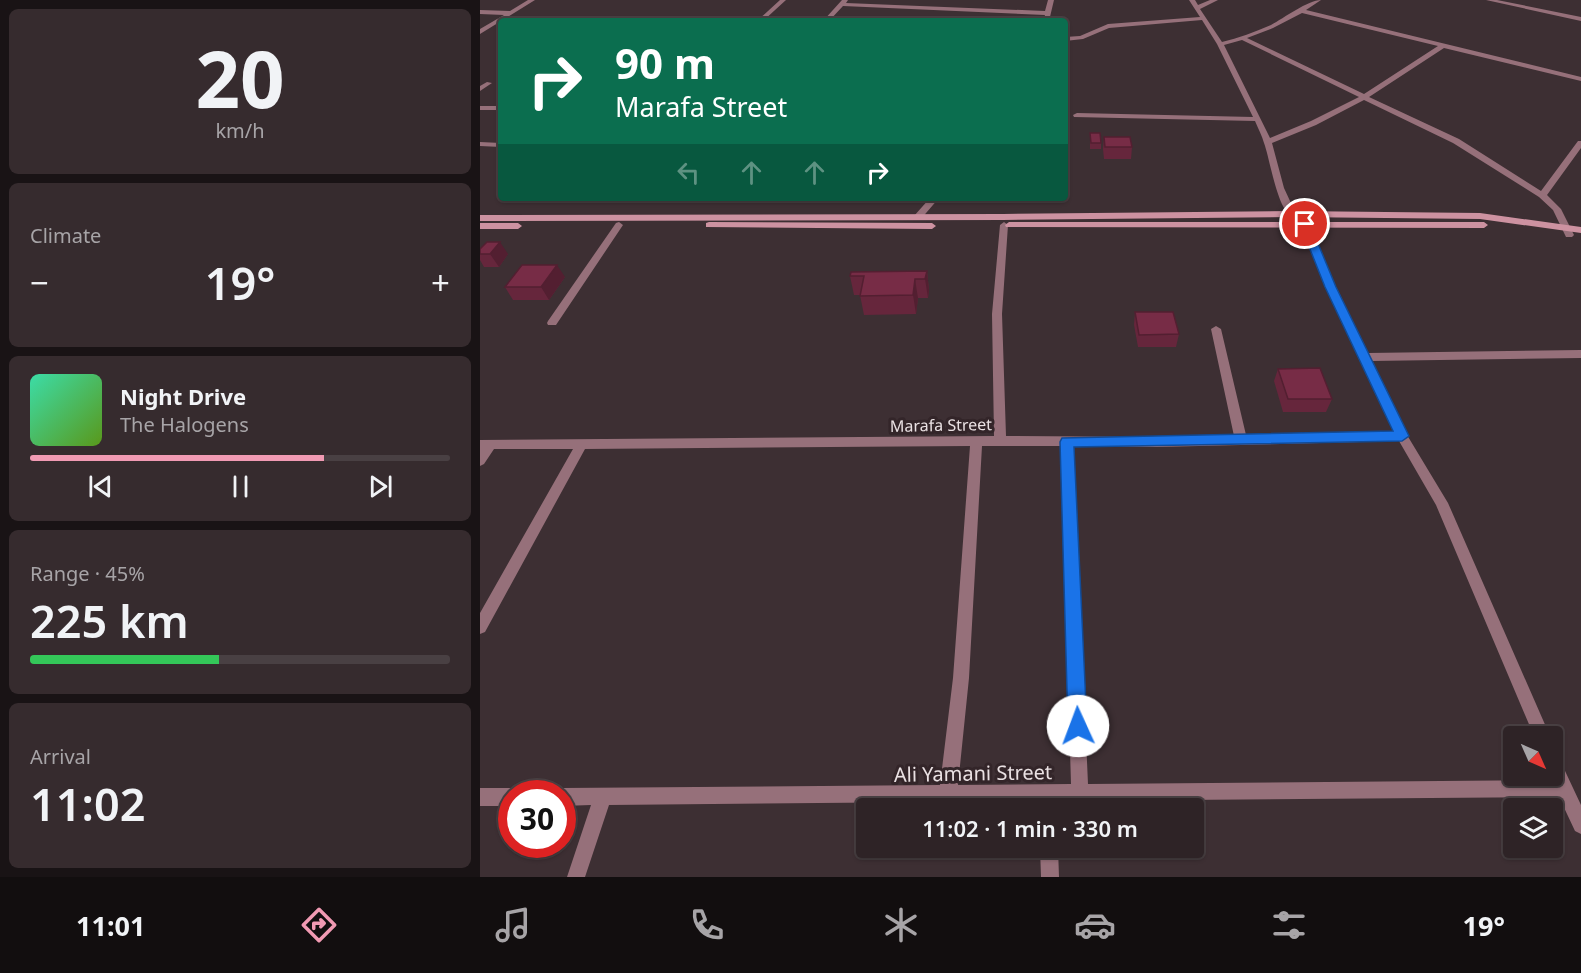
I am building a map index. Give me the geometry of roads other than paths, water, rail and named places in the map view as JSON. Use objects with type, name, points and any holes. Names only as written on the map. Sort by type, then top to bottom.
[{"type":"main road","points":[[480,226],[1292,214],[1480,216],[1568,231],[1581,237]]},
{"type":"main road","points":[[480,218],[1004,225],[1484,225],[1581,230]]},
{"type":"street","points":[[504,18],[532,0]]},
{"type":"street","points":[[763,18],[783,0]]},
{"type":"street","points":[[1047,18],[1051,0]]},
{"type":"street","points":[[1192,0],[1220,44],[1258,118],[1268,142],[1280,188],[1292,214]]},
{"type":"street","points":[[1197,8],[1215,0]]},
{"type":"street","points":[[1220,44],[1244,39],[1289,20],[1318,0]]},
{"type":"street","points":[[1488,0],[1581,20]]},
{"type":"street","points":[[1514,6],[1521,0]]},
{"type":"street","points":[[829,18],[843,2],[1048,13]]},
{"type":"street","points":[[1301,11],[1581,79]]},
{"type":"street","points":[[480,12],[512,13]]},
{"type":"street","points":[[1068,39],[1081,38],[1108,26],[1203,18]]},
{"type":"street","points":[[480,32],[498,21]]},
{"type":"street","points":[[1244,39],[1365,95],[1456,141],[1542,195],[1557,209],[1568,231]]},
{"type":"street","points":[[1268,142],[1292,134],[1389,82],[1443,45]]},
{"type":"street","points":[[480,89],[489,82]]},
{"type":"street","points":[[480,108],[498,108]]},
{"type":"street","points":[[1077,115],[1258,118]]},
{"type":"street","points":[[1542,195],[1581,143]]},
{"type":"street","points":[[480,144],[498,145]]},
{"type":"street","points":[[917,218],[932,201]]},
{"type":"street","points":[[1305,224],[1331,287],[1402,436],[1442,503],[1538,726]]},
{"type":"street","points":[[552,322],[619,225]]},
{"type":"street","points":[[1000,441],[997,314],[1004,225]]},
{"type":"street","points":[[1216,329],[1241,440]]},
{"type":"street","points":[[1365,357],[1581,354]]},
{"type":"street","name":"Marafa Street","points":[[486,445],[1067,442],[1402,436]]},
{"type":"street","points":[[948,794],[962,678],[967,561],[976,442]]},
{"type":"street","points":[[1067,442],[1080,792]]},
{"type":"street","points":[[480,627],[582,444]]},
{"type":"street","points":[[480,461],[486,445]]},
{"type":"street","points":[[1564,788],[1581,825]]},
{"type":"street","name":"Ali Yamani Street","points":[[1059,798],[1080,792],[1564,788]]},
{"type":"street","name":"Ali Yamani Street","points":[[576,797],[948,794],[1006,798]]},
{"type":"street","points":[[576,877],[603,796]]},
{"type":"street","points":[[480,797],[498,797]]},
{"type":"street","points":[[1049,858],[1050,877]]}]
